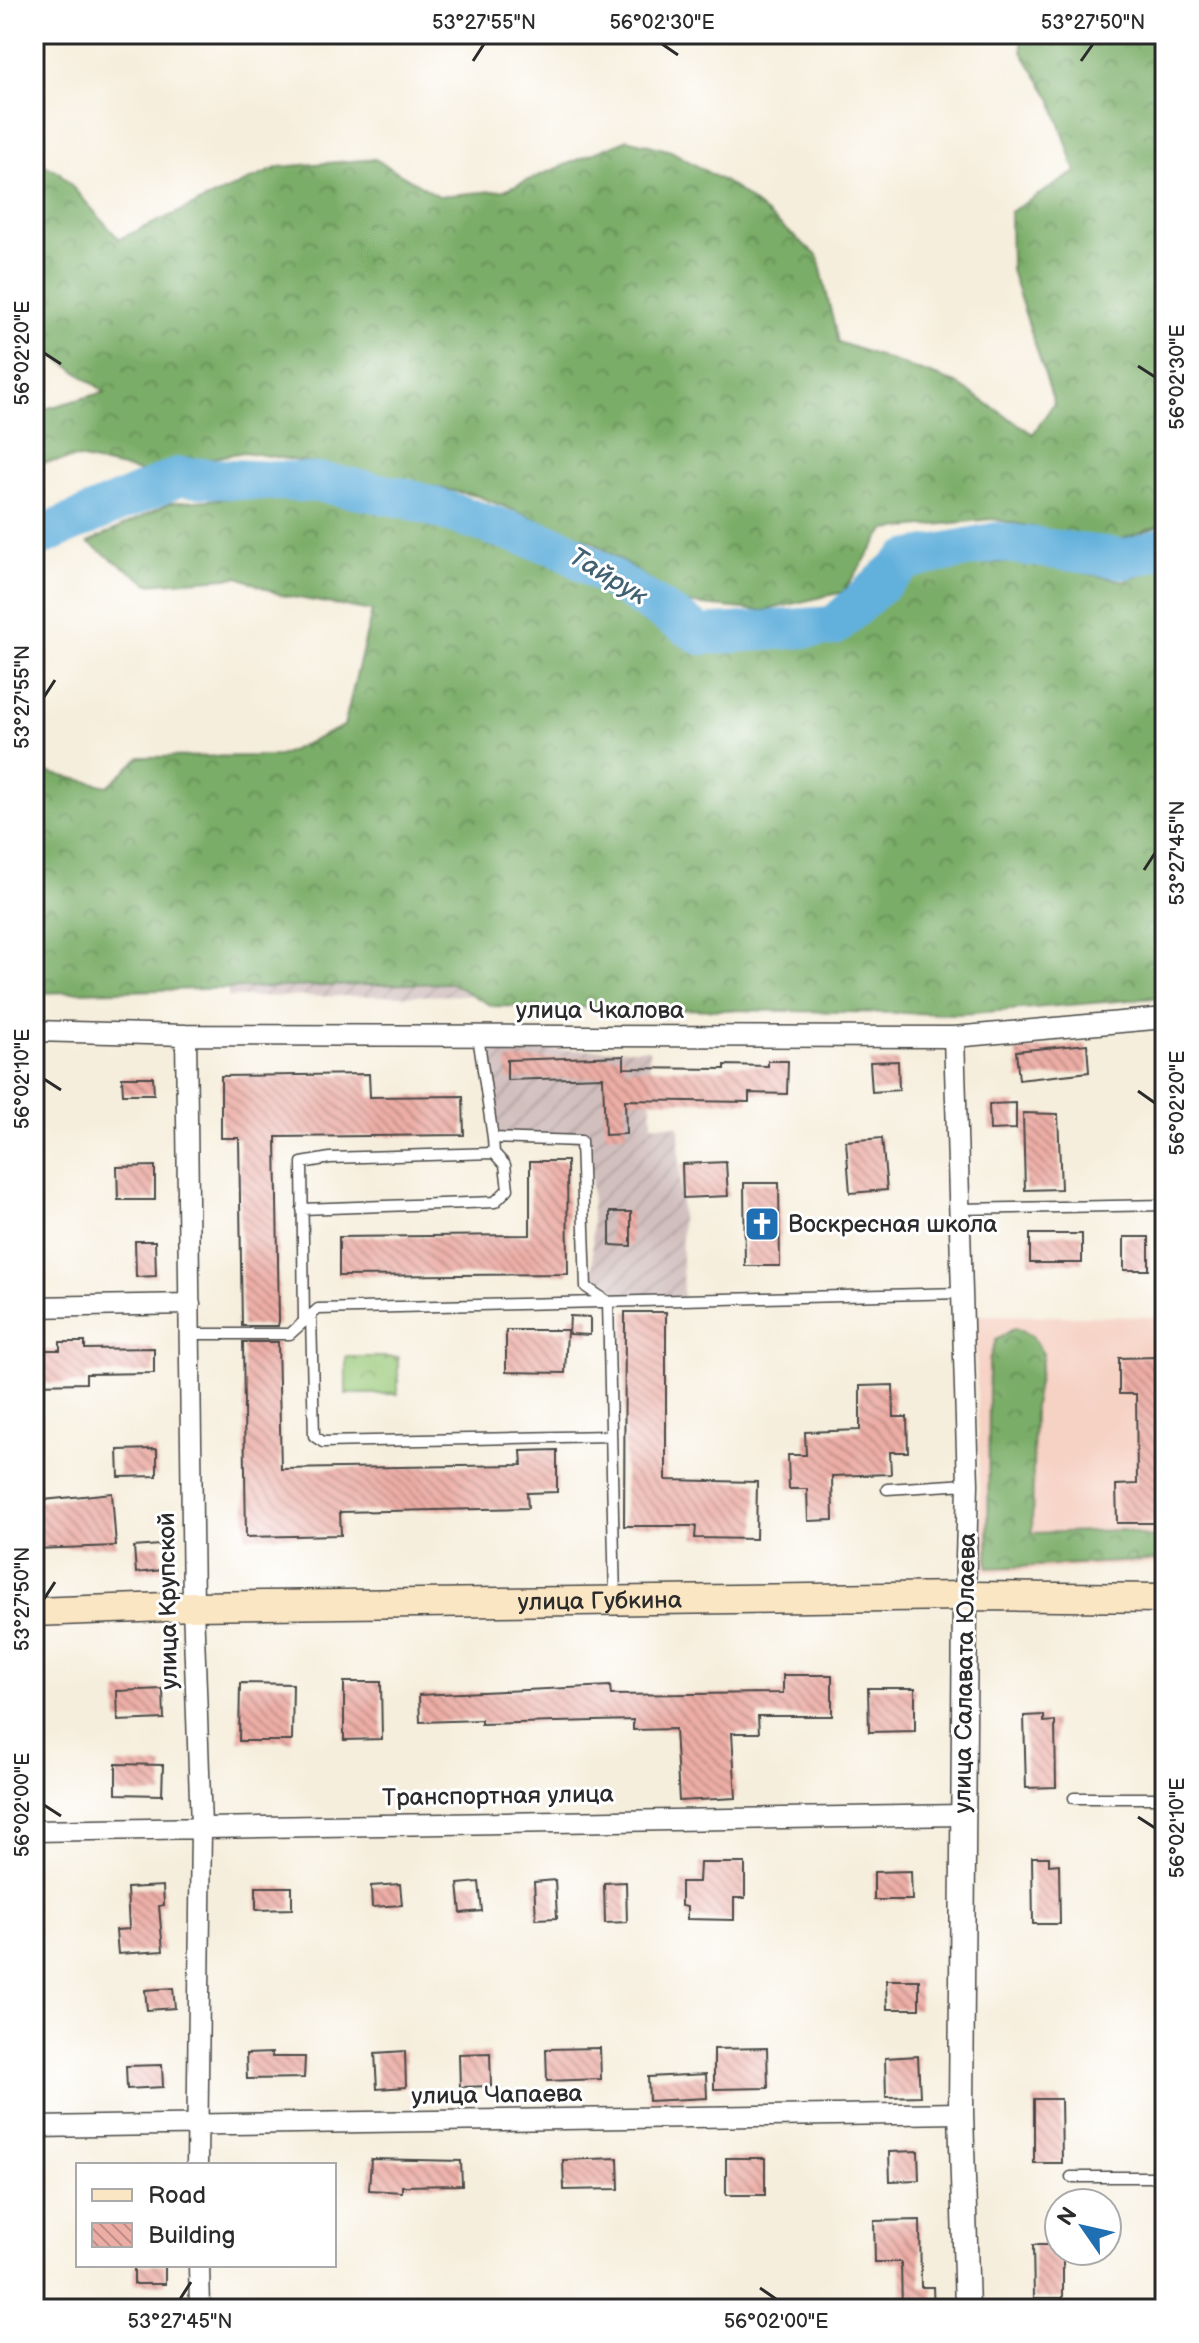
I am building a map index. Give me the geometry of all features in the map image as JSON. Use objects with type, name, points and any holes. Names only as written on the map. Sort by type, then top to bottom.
[{"type":"main road","name":"улица Губкина","points":[[34,1612],[193,1606],[965,1596],[1165,1598]]},
{"type":"street","name":"улица Чкалова","points":[[34,1031],[186,1035],[954,1037],[1165,1018]]},
{"type":"street","name":"улица Крупской","points":[[186,1035],[193,1606],[201,1826],[197,2163]]},
{"type":"street","name":"улица Салавата Юлаева","points":[[954,1037],[968,1484],[961,2113],[967,2309]]},
{"type":"street","points":[[34,1307],[190,1304]]},
{"type":"street","name":"Транспортная улица","points":[[34,1831],[963,1815]]},
{"type":"street","name":"улица Чапаева","points":[[34,2127],[961,2113]]},
{"type":"street","points":[[199,2267],[200,2309]]},
{"type":"lane","points":[[302,1209],[495,1202],[508,1189],[505,1165],[494,1153],[478,1036]]},
{"type":"lane","points":[[493,1138],[581,1141],[586,1287],[608,1302]]},
{"type":"lane","points":[[494,1153],[330,1158],[302,1163],[314,1436],[323,1442],[609,1436]]},
{"type":"lane","points":[[959,1209],[1165,1205]]},
{"type":"lane","points":[[190,1334],[290,1334],[318,1309],[962,1293]]},
{"type":"lane","points":[[608,1302],[609,1436],[616,1602]]},
{"type":"lane","points":[[887,1489],[968,1484]]},
{"type":"lane","points":[[1074,1798],[1165,1798]]},
{"type":"lane","points":[[1071,2177],[1165,2177]]},
{"type":"shaded area","points":[[510,970],[510,995],[228,997],[228,972]]},
{"type":"shaded area","points":[[649,1049],[652,1124],[679,1126],[683,1300],[593,1300],[591,1141],[500,1141],[489,1051]]},
{"type":"shaded area","points":[[975,1315],[1165,1317],[1165,1564],[982,1573]]},
{"type":"green space","points":[[1021,34],[1165,34],[1165,524],[1111,543],[993,519],[885,530],[843,592],[763,611],[684,603],[592,541],[477,496],[361,471],[244,452],[141,472],[78,458],[34,464],[34,412],[105,392],[34,341],[34,160],[59,172],[119,239],[279,167],[375,159],[439,196],[504,190],[628,139],[671,151],[735,188],[818,256],[838,342],[956,383],[1033,434],[1054,403],[1011,270],[1010,212],[1076,172],[1052,100],[1022,52]]},
{"type":"green space","points":[[259,496],[346,499],[452,525],[556,561],[644,621],[696,644],[805,640],[862,622],[898,578],[974,563],[1032,562],[1125,581],[1165,565],[1165,997],[961,1014],[492,1006],[451,983],[34,993],[34,736],[45,772],[108,786],[140,757],[279,756],[344,726],[372,611],[281,595],[239,577],[149,584],[88,543],[170,503]]},
{"type":"green space","points":[[1015,1328],[1032,1336],[1043,1354],[1034,1406],[1032,1533],[1123,1530],[1165,1541],[1165,1560],[988,1568],[989,1360],[996,1340]]},
{"type":"green space","points":[[346,1357],[398,1357],[398,1394],[346,1394]]},
{"type":"building","points":[[1087,1044],[1089,1072],[1019,1080],[1016,1051]]},
{"type":"building","points":[[624,1056],[624,1068],[725,1069],[725,1065],[768,1066],[768,1061],[788,1061],[787,1094],[749,1093],[749,1102],[625,1100],[626,1134],[605,1135],[603,1077],[507,1080],[507,1060]]},
{"type":"building","points":[[898,1061],[899,1090],[872,1092],[870,1062]]},
{"type":"building","points":[[369,1074],[370,1097],[463,1096],[464,1135],[276,1137],[279,1321],[278,1326],[242,1326],[239,1138],[221,1138],[221,1076]]},
{"type":"building","points":[[122,1077],[153,1077],[154,1094],[123,1094]]},
{"type":"building","points":[[1016,1103],[1016,1129],[990,1130],[989,1104]]},
{"type":"building","points":[[1023,1113],[1058,1114],[1061,1189],[1025,1190]]},
{"type":"building","points":[[882,1138],[887,1190],[850,1193],[846,1141]]},
{"type":"building","points":[[530,1161],[567,1161],[568,1274],[339,1276],[339,1237],[530,1235]]},
{"type":"building","points":[[726,1162],[728,1196],[683,1198],[682,1164]]},
{"type":"building","points":[[155,1166],[155,1200],[118,1200],[117,1167]]},
{"type":"building","name":"Воскресная школа","points":[[744,1183],[779,1183],[780,1266],[745,1266]]},
{"type":"building","points":[[610,1212],[631,1212],[631,1246],[610,1245]]},
{"type":"building","points":[[1030,1234],[1082,1234],[1082,1263],[1030,1263]]},
{"type":"building","points":[[1124,1237],[1149,1237],[1149,1270],[1124,1270]]},
{"type":"building","points":[[135,1241],[155,1241],[156,1276],[136,1277]]},
{"type":"building","points":[[625,1312],[666,1312],[666,1480],[757,1482],[756,1539],[695,1538],[696,1526],[624,1526]]},
{"type":"building","points":[[570,1316],[590,1317],[590,1335],[569,1334]]},
{"type":"building","points":[[506,1330],[567,1330],[565,1373],[506,1372]]},
{"type":"building","points":[[60,1342],[85,1342],[85,1349],[154,1348],[154,1373],[86,1374],[86,1383],[34,1384],[34,1350],[60,1350]]},
{"type":"building","points":[[243,1342],[278,1342],[281,1469],[522,1465],[521,1451],[557,1450],[557,1492],[527,1493],[528,1508],[340,1512],[341,1535],[246,1537]]},
{"type":"building","points":[[1156,1357],[1157,1395],[1165,1395],[1165,1486],[1160,1486],[1161,1523],[1117,1523],[1116,1485],[1137,1484],[1136,1394],[1119,1394],[1119,1358]]},
{"type":"building","points":[[893,1385],[894,1417],[907,1417],[908,1452],[890,1452],[891,1474],[832,1476],[833,1520],[808,1521],[807,1489],[789,1489],[788,1455],[806,1455],[805,1432],[860,1430],[860,1386]]},
{"type":"building","points":[[157,1449],[157,1476],[119,1477],[118,1450]]},
{"type":"building","points":[[112,1493],[116,1546],[34,1549],[34,1501]]},
{"type":"building","points":[[160,1545],[162,1570],[136,1573],[134,1547]]},
{"type":"building","points":[[783,1675],[832,1675],[832,1716],[758,1716],[759,1733],[732,1733],[736,1798],[679,1801],[675,1729],[633,1730],[633,1720],[481,1724],[481,1720],[420,1722],[419,1695],[610,1686],[611,1695],[783,1693]]},
{"type":"building","points":[[344,1682],[381,1682],[382,1739],[344,1740]]},
{"type":"building","points":[[240,1683],[293,1684],[292,1741],[239,1741]]},
{"type":"building","points":[[868,1688],[915,1688],[915,1731],[869,1732]]},
{"type":"building","points":[[163,1689],[164,1719],[118,1721],[117,1691]]},
{"type":"building","points":[[1044,1715],[1044,1722],[1055,1721],[1056,1787],[1026,1788],[1024,1716]]},
{"type":"building","points":[[116,1764],[163,1765],[162,1795],[116,1794]]},
{"type":"building","points":[[1032,1857],[1049,1857],[1049,1865],[1059,1864],[1060,1924],[1033,1924]]},
{"type":"building","points":[[700,1863],[745,1863],[745,1898],[734,1898],[734,1920],[687,1919],[687,1907],[681,1906],[681,1882],[699,1882]]},
{"type":"building","points":[[911,1871],[912,1900],[874,1900],[874,1872]]},
{"type":"building","points":[[555,1880],[557,1918],[536,1919],[534,1882]]},
{"type":"building","points":[[479,1882],[482,1911],[461,1913],[458,1884]]},
{"type":"building","points":[[626,1882],[627,1922],[605,1923],[604,1883]]},
{"type":"building","points":[[400,1884],[402,1905],[372,1907],[371,1886]]},
{"type":"building","points":[[163,1886],[164,1905],[159,1906],[163,1951],[118,1954],[116,1930],[129,1929],[127,1888]]},
{"type":"building","points":[[256,1887],[292,1887],[292,1909],[256,1910]]},
{"type":"building","points":[[886,1980],[919,1980],[919,2009],[887,2009]]},
{"type":"building","points":[[173,1988],[175,2008],[147,2010],[145,1990]]},
{"type":"building","points":[[600,2048],[601,2079],[547,2081],[546,2049]]},
{"type":"building","points":[[767,2048],[768,2088],[714,2089],[714,2049]]},
{"type":"building","points":[[405,2051],[406,2087],[377,2089],[375,2053]]},
{"type":"building","points":[[272,2053],[272,2057],[305,2057],[304,2078],[247,2079],[246,2054]]},
{"type":"building","points":[[490,2053],[491,2086],[460,2087],[459,2054]]},
{"type":"building","points":[[918,2056],[920,2096],[886,2097],[885,2058]]},
{"type":"building","points":[[162,2065],[163,2087],[127,2089],[126,2066]]},
{"type":"building","points":[[706,2074],[707,2098],[649,2101],[648,2077]]},
{"type":"building","points":[[1034,2099],[1061,2099],[1062,2163],[1034,2163]]},
{"type":"building","points":[[918,2151],[919,2180],[890,2181],[889,2152]]},
{"type":"building","points":[[618,2158],[619,2189],[564,2190],[563,2160]]},
{"type":"building","points":[[726,2158],[765,2158],[765,2195],[726,2195]]},
{"type":"building","points":[[371,2159],[461,2161],[462,2185],[402,2186],[402,2192],[369,2190]]},
{"type":"building","points":[[920,2220],[921,2287],[933,2287],[934,2309],[902,2309],[901,2262],[875,2262],[874,2221]]},
{"type":"building","points":[[1033,2245],[1043,2245],[1043,2267],[1063,2267],[1063,2298],[1034,2298]]},
{"type":"building","points":[[134,2267],[165,2267],[165,2284],[134,2284]]},
{"type":"waterway","name":"Тайрук","points":[[34,539],[178,477],[324,483],[409,499],[562,548],[702,635],[834,626],[907,560],[997,542],[1126,559],[1165,547]]},
{"type":"place","name":"Воскресная школа","points":[[762,1224]]}]
